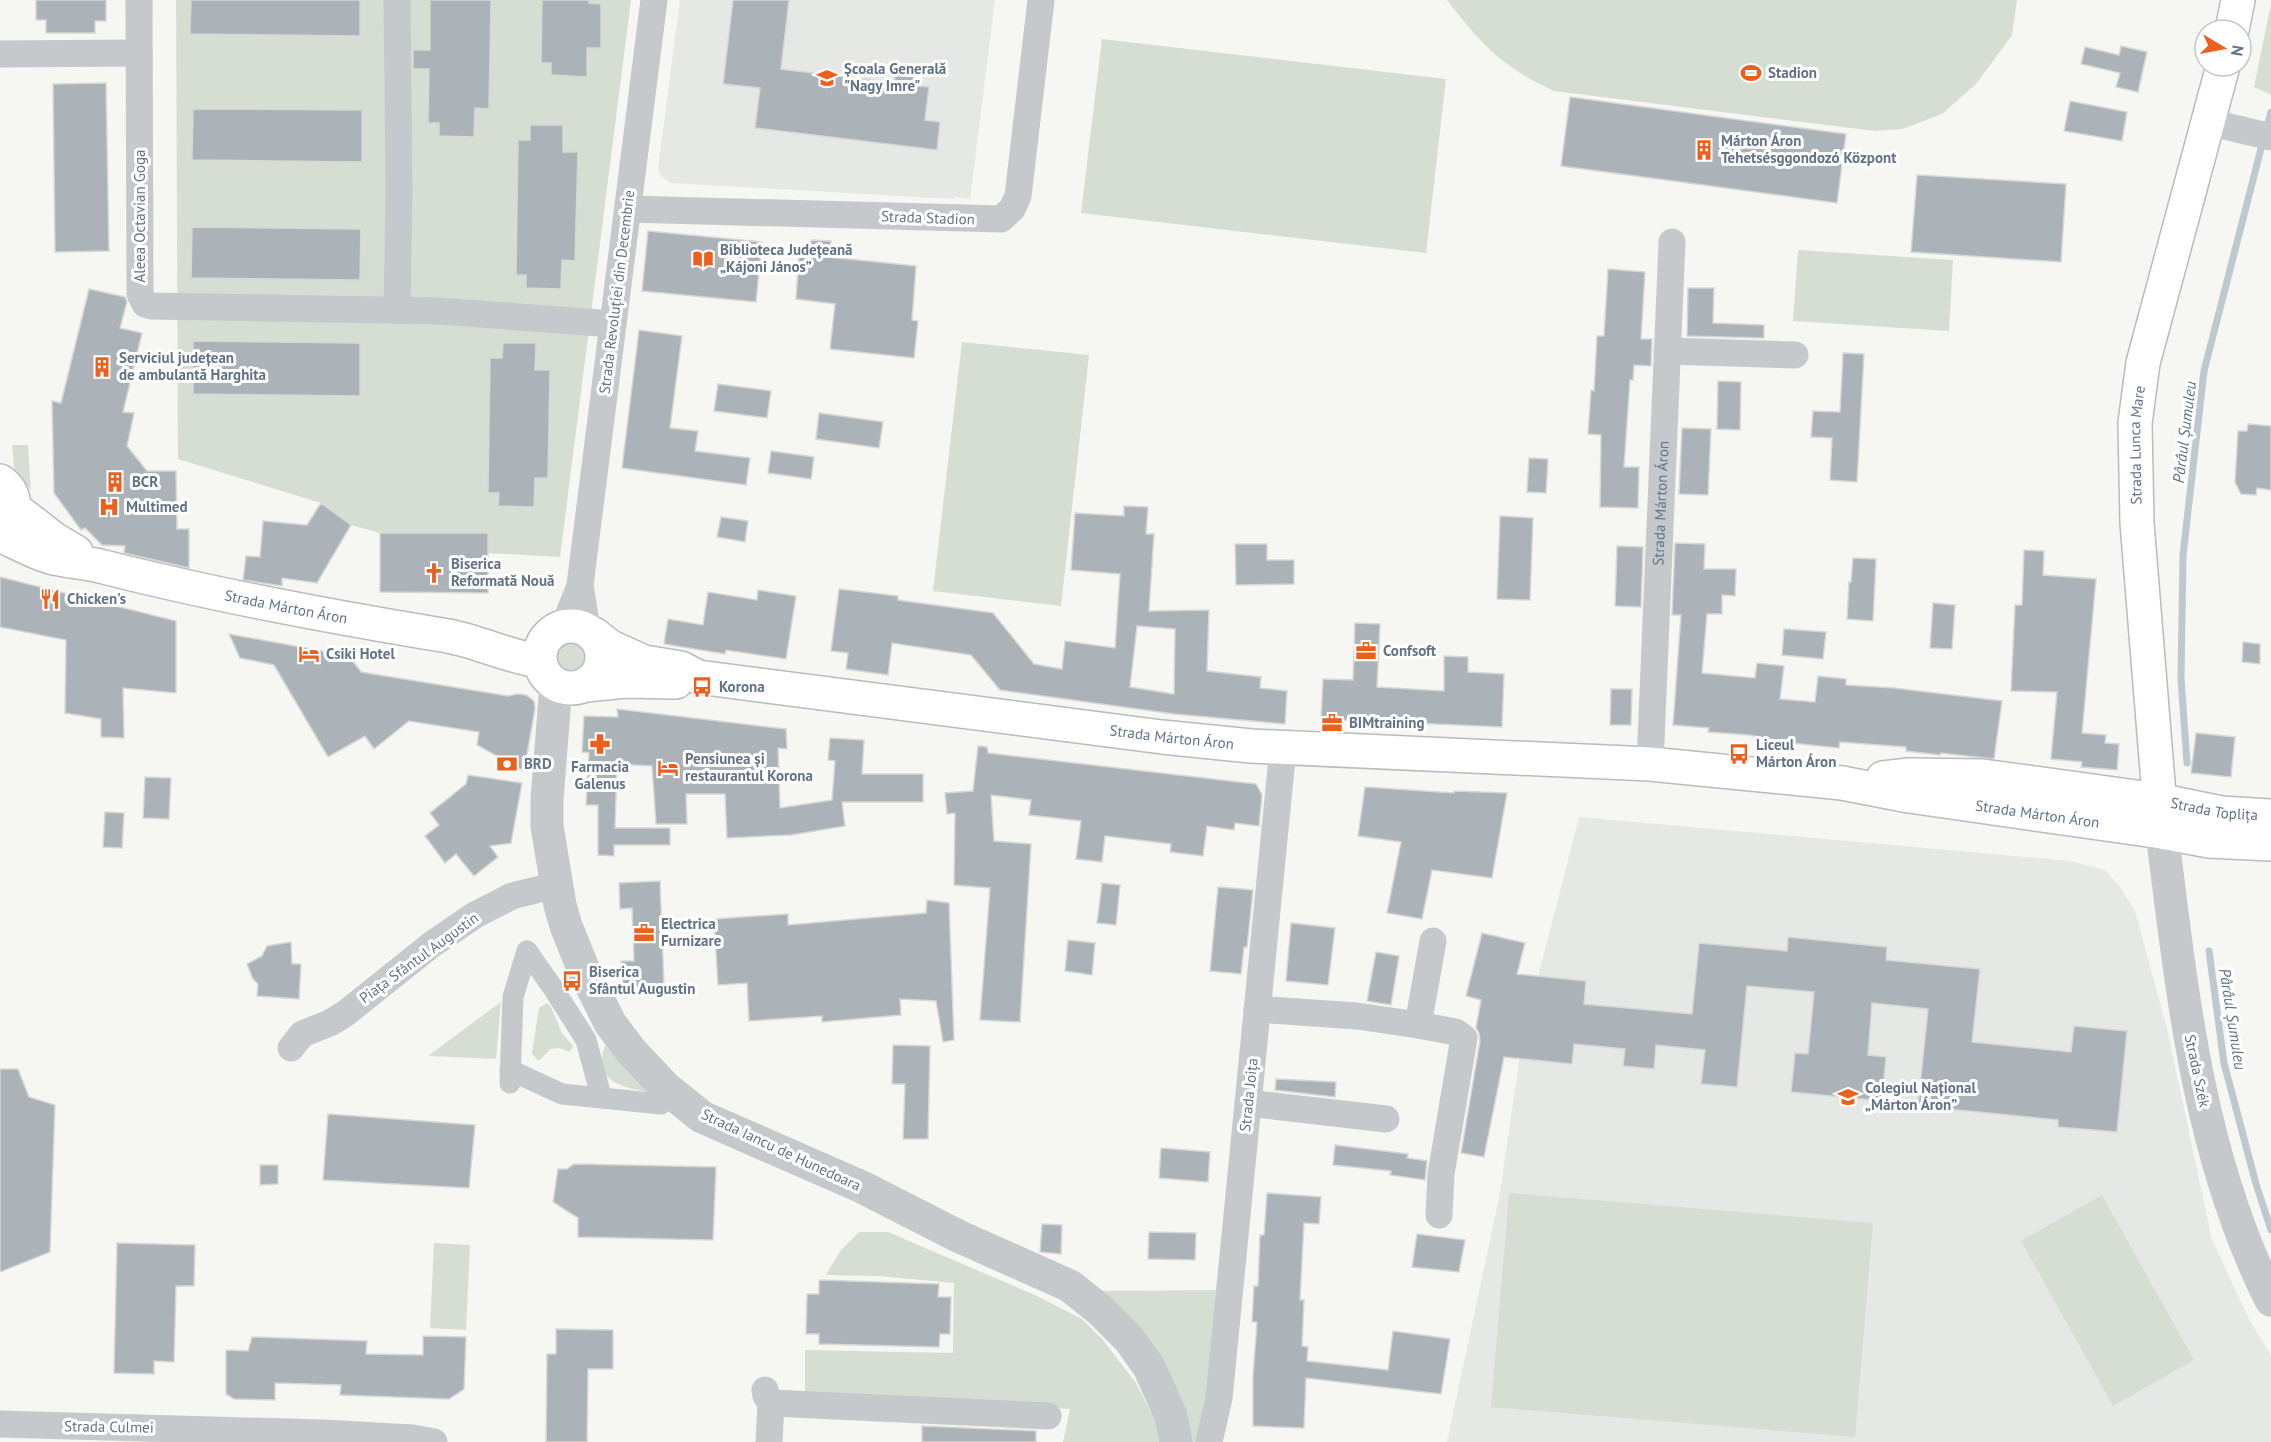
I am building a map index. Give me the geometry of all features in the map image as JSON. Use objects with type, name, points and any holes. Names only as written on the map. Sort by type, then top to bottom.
[{"type":"main road","points":[[2234,18],[2238,0]]},
{"type":"main road","name":"Strada Lunca Mare","points":[[2162,832],[2137,523],[2135,423],[2137,393],[2143,363],[2220,78]]},
{"type":"main road","name":"Strada Márton Áron","points":[[2,500],[54,539],[101,566],[154,581],[244,600],[473,640],[506,637],[569,656],[626,681],[681,682],[698,677]]},
{"type":"main road","name":"Strada Márton Áron","points":[[569,656],[609,646],[644,662],[681,668],[698,677],[1162,737],[1283,748],[1650,764],[1842,783],[1972,806],[2162,832]]},
{"type":"main road","name":"Strada Márton Áron","points":[[1842,783],[1909,775],[1983,776],[2158,800]]},
{"type":"main road","name":"Strada Toplița","points":[[2158,800],[2221,813],[2271,816]]},
{"type":"main road","name":"Strada Toplița","points":[[2162,832],[2209,841],[2271,844]]},
{"type":"street","name":"Aleea Octavian Goga","points":[[139,0],[140,294],[145,304],[151,306],[503,314],[614,324]]},
{"type":"street","points":[[397,310],[398,0]]},
{"type":"street","name":"Strada Revoluției din Decembrie","points":[[569,656],[614,324],[654,0]]},
{"type":"street","name":"Strada Stadion","points":[[628,208],[1001,219],[1012,209],[1018,196],[1041,0]]},
{"type":"street","points":[[0,54],[139,53]]},
{"type":"street","points":[[2208,122],[2265,135]]},
{"type":"street","name":"Strada Márton Áron","points":[[1650,764],[1672,242]]},
{"type":"street","points":[[1667,351],[1795,355]]},
{"type":"street","name":"Strada Iancu de Hunedoara","points":[[569,656],[549,767],[547,826],[556,885],[566,926],[585,974],[610,1023],[631,1051],[667,1089],[702,1117],[862,1187],[958,1236],[1070,1286],[1100,1310],[1122,1332],[1149,1367],[1171,1416],[1176,1442]]},
{"type":"street","name":"Strada Joița","points":[[1209,1442],[1219,1398],[1283,748]]},
{"type":"street","name":"Strada Szék","points":[[2162,832],[2184,1004],[2196,1073],[2223,1181],[2247,1249],[2271,1300]]},
{"type":"street","name":"Piața Sfântul Augustin","points":[[291,1048],[302,1034],[330,1023],[346,1013],[431,945],[475,915],[512,896],[556,885]]},
{"type":"street","points":[[1418,1025],[1433,940]]},
{"type":"street","points":[[601,1096],[586,1040],[527,951],[513,997],[510,1077],[562,1094],[601,1096],[661,1104]]},
{"type":"street","points":[[1257,1009],[1357,1016],[1456,1032],[1464,1038],[1441,1174],[1439,1215]]},
{"type":"street","points":[[1248,1103],[1386,1119]]},
{"type":"street","points":[[769,1442],[768,1396],[1048,1416]]},
{"type":"street","name":"Strada Culmei","points":[[0,1424],[335,1438],[413,1438],[434,1442]]},
{"type":"shaded area","points":[[176,0],[631,0],[560,557],[488,553],[488,533],[380,533],[351,525],[321,503],[178,459]]},
{"type":"shaded area","name":"Școala Generală \"Nagy Imre\"","points":[[680,0],[995,0],[970,199],[670,183],[661,176],[658,168]]},
{"type":"shaded area","name":"Stadion","points":[[1447,0],[2017,0],[2012,35],[1976,84],[1942,114],[1902,129],[1875,131],[1554,91],[1520,73],[1494,53],[1471,30]]},
{"type":"shaded area","points":[[2271,4],[2271,95],[2254,87]]},
{"type":"shaded area","points":[[1102,39],[1446,79],[1426,253],[1081,213]]},
{"type":"shaded area","points":[[1798,250],[1953,260],[1949,331],[1793,321]]},
{"type":"shaded area","points":[[962,342],[1089,355],[1061,606],[933,591]]},
{"type":"shaded area","points":[[12,445],[28,445],[31,490],[15,473]]},
{"type":"shaded area","points":[[572,637],[586,643],[592,657],[586,671],[572,677],[558,671],[552,657],[558,643]]},
{"type":"shaded area","name":"Colegiul Național „Márton Áron”","points":[[1579,817],[2070,861],[2105,870],[2120,887],[2135,911],[2167,1029],[2212,1240],[2250,1321],[2271,1356],[2271,1442],[1447,1442],[1499,1198],[1523,1036]]},
{"type":"shaded area","points":[[501,1002],[496,1059],[428,1056]]},
{"type":"shaded area","points":[[547,1003],[562,1033],[573,1046],[570,1052],[559,1048],[550,1049],[541,1059],[537,1060],[532,1053],[539,1008]]},
{"type":"shaded area","points":[[605,1045],[662,1095],[627,1087],[609,1077],[604,1070],[602,1059]]},
{"type":"shaded area","points":[[1509,1193],[1873,1223],[1855,1437],[1491,1407]]},
{"type":"shaded area","points":[[2102,1195],[2194,1360],[2113,1406],[2021,1241]]},
{"type":"shaded area","points":[[859,1232],[888,1232],[1037,1296],[1082,1319],[1103,1340],[1136,1383],[1156,1422],[1160,1442],[1063,1442],[1070,1409],[805,1395],[805,1350],[953,1353],[954,1283],[878,1276],[826,1275],[841,1250]]},
{"type":"shaded area","points":[[434,1243],[470,1245],[466,1330],[430,1328]]},
{"type":"shaded area","points":[[1216,1290],[1210,1395],[1197,1442],[1192,1442],[1187,1413],[1099,1291]]},
{"type":"building","points":[[36,0],[106,0],[106,21],[95,21],[95,33],[46,33],[46,20],[36,20]]},
{"type":"building","points":[[191,0],[360,0],[360,36],[190,34]]},
{"type":"building","points":[[430,0],[491,0],[489,109],[475,108],[474,137],[439,136],[439,123],[428,123],[429,69],[413,69],[413,50],[430,50]]},
{"type":"building","points":[[542,0],[589,0],[589,3],[601,4],[601,48],[587,48],[587,77],[551,75],[551,63],[541,63]]},
{"type":"building","points":[[733,0],[789,0],[781,69],[894,83],[895,74],[916,76],[914,85],[929,87],[925,120],[940,122],[937,150],[755,128],[760,88],[723,84]]},
{"type":"building","points":[[2121,46],[2147,52],[2138,92],[2116,87],[2120,73],[2081,64],[2085,47],[2119,55]]},
{"type":"building","points":[[106,83],[109,251],[55,252],[53,84]]},
{"type":"building","name":"Márton Áron Tehetsésggondozó Központ","points":[[1570,97],[1846,134],[1837,203],[1561,166]]},
{"type":"building","points":[[2070,101],[2127,112],[2122,141],[2064,131]]},
{"type":"building","points":[[193,109],[362,110],[362,162],[192,160]]},
{"type":"building","points":[[530,125],[563,125],[563,152],[578,152],[575,261],[562,260],[561,289],[526,288],[526,275],[516,275],[518,140],[530,140]]},
{"type":"building","points":[[1917,175],[2066,184],[2061,262],[1911,252]]},
{"type":"building","points":[[192,227],[361,229],[360,280],[191,278]]},
{"type":"building","name":"Biblioteca Județeană „Kájoni János”","points":[[648,231],[762,242],[756,302],[642,291]]},
{"type":"building","points":[[812,240],[831,241],[829,257],[916,266],[912,320],[918,321],[914,358],[830,349],[835,304],[796,299],[799,256],[804,245]]},
{"type":"building","points":[[1608,269],[1645,272],[1641,339],[1652,339],[1651,366],[1634,365],[1633,380],[1630,380],[1624,467],[1639,467],[1638,508],[1600,507],[1601,435],[1588,434],[1591,390],[1594,391],[1597,336],[1604,336]]},
{"type":"building","points":[[1688,288],[1714,288],[1713,323],[1764,325],[1764,338],[1687,336]]},
{"type":"building","name":"BCR","points":[[89,289],[125,297],[127,302],[120,328],[142,333],[123,412],[134,413],[127,446],[147,471],[176,471],[177,529],[189,529],[189,568],[124,553],[125,546],[102,545],[85,528],[81,530],[54,493],[52,401],[61,403]]},
{"type":"building","points":[[639,330],[682,336],[670,428],[698,431],[695,451],[750,458],[746,485],[622,468]]},
{"type":"building","points":[[193,341],[360,343],[360,396],[193,394]]},
{"type":"building","points":[[503,343],[536,343],[535,370],[550,370],[548,478],[535,478],[534,507],[498,506],[499,493],[488,493],[490,358],[502,358]]},
{"type":"building","points":[[1843,353],[1864,354],[1857,482],[1830,480],[1832,438],[1811,437],[1813,411],[1840,412]]},
{"type":"building","points":[[1718,381],[1741,382],[1740,430],[1717,429]]},
{"type":"building","points":[[718,384],[771,391],[767,418],[714,411]]},
{"type":"building","points":[[819,413],[883,422],[879,448],[816,439]]},
{"type":"building","points":[[2248,424],[2271,426],[2271,490],[2257,488],[2256,495],[2241,494],[2235,482],[2238,431],[2247,431]]},
{"type":"building","points":[[1682,428],[1711,429],[1708,495],[1679,494]]},
{"type":"building","points":[[771,451],[814,457],[811,479],[768,473]]},
{"type":"building","points":[[1529,458],[1548,459],[1546,493],[1527,492]]},
{"type":"building","points":[[321,503],[351,525],[317,583],[282,578],[282,586],[243,580],[246,556],[260,557],[263,521],[307,525]]},
{"type":"building","points":[[1124,506],[1148,507],[1146,534],[1154,534],[1149,611],[1209,610],[1207,671],[1261,677],[1260,688],[1287,691],[1285,724],[1174,714],[1000,690],[971,655],[892,643],[888,675],[846,669],[848,653],[831,651],[839,589],[898,596],[898,600],[993,613],[1034,664],[1062,669],[1065,641],[1115,648],[1120,574],[1071,570],[1075,513],[1124,516]],"holes":[[[1137,626],[1175,629],[1174,694],[1130,687]]]},
{"type":"building","points":[[1500,516],[1533,518],[1530,600],[1497,599]]},
{"type":"building","points":[[721,517],[748,521],[745,542],[717,537]]},
{"type":"building","name":"Biserica Reformată Nouă","points":[[380,533],[488,533],[488,593],[380,592]]},
{"type":"building","points":[[1675,543],[1705,544],[1704,569],[1736,569],[1735,596],[1722,595],[1722,614],[1707,614],[1702,673],[1755,678],[1757,663],[1784,666],[1780,699],[1815,702],[1818,676],[1846,679],[1846,685],[1894,688],[2002,701],[1994,759],[1906,751],[1906,747],[1840,742],[1839,748],[1791,743],[1749,735],[1708,732],[1709,728],[1673,725],[1681,615],[1672,615]]},
{"type":"building","points":[[1235,544],[1267,544],[1267,560],[1294,560],[1294,584],[1236,585]]},
{"type":"building","points":[[1617,546],[1643,547],[1641,607],[1615,606]]},
{"type":"building","points":[[2024,550],[2044,551],[2043,575],[2096,579],[2082,733],[2106,735],[2105,743],[2119,744],[2117,770],[2081,767],[2082,762],[2051,759],[2057,692],[2011,691],[2015,605],[2022,605]]},
{"type":"building","points":[[1853,558],[1876,559],[1873,621],[1847,619]]},
{"type":"building","points":[[0,577],[176,621],[176,693],[123,688],[124,738],[101,737],[101,719],[65,713],[66,640],[0,627]]},
{"type":"building","points":[[758,590],[796,596],[786,659],[726,650],[725,654],[664,644],[668,619],[703,625],[708,592],[757,600]]},
{"type":"building","points":[[1933,603],[1955,605],[1952,649],[1930,648]]},
{"type":"building","points":[[1355,623],[1380,624],[1377,687],[1444,691],[1444,656],[1468,657],[1468,672],[1504,674],[1502,727],[1321,719],[1323,679],[1353,680]]},
{"type":"building","points":[[1784,629],[1826,632],[1823,659],[1782,655]]},
{"type":"building","points":[[229,634],[349,656],[361,672],[508,696],[526,695],[534,701],[535,709],[524,771],[477,745],[479,732],[409,721],[374,749],[365,736],[328,757],[274,665],[240,658]]},
{"type":"building","points":[[2243,642],[2260,644],[2260,664],[2242,662]]},
{"type":"building","points":[[1611,689],[1632,689],[1631,725],[1610,725]]},
{"type":"building","points":[[617,709],[786,729],[787,749],[778,748],[780,808],[832,800],[835,761],[828,760],[830,738],[864,740],[862,774],[923,774],[923,802],[842,802],[845,826],[791,835],[727,838],[725,794],[686,794],[687,824],[656,824],[652,766],[617,764],[615,828],[670,828],[670,845],[614,845],[614,856],[598,855],[598,805],[586,805],[589,753],[582,752],[584,716],[618,717]]},
{"type":"building","points":[[2196,733],[2235,737],[2231,777],[2191,773]]},
{"type":"building","points":[[978,746],[987,747],[988,753],[1256,784],[1262,795],[1259,826],[1235,823],[1234,830],[1207,826],[1203,856],[1170,852],[1171,844],[1105,836],[1102,862],[1076,859],[1081,821],[1029,815],[1031,800],[991,795],[994,841],[1031,844],[1020,1022],[980,1020],[990,888],[954,885],[955,813],[947,814],[945,793],[973,791]]},
{"type":"building","points":[[468,775],[522,783],[511,843],[490,846],[498,857],[474,876],[456,854],[445,863],[425,836],[439,825],[430,813],[466,784]]},
{"type":"building","points":[[145,777],[171,778],[169,819],[143,818]]},
{"type":"building","points":[[1365,787],[1454,793],[1454,791],[1507,793],[1492,878],[1432,870],[1422,919],[1387,913],[1401,842],[1358,836]]},
{"type":"building","points":[[105,812],[124,813],[122,848],[103,847]]},
{"type":"building","points":[[660,881],[664,986],[623,988],[621,961],[634,961],[632,908],[620,909],[619,883]]},
{"type":"building","points":[[1102,883],[1120,885],[1116,925],[1097,923]]},
{"type":"building","points":[[1218,887],[1253,890],[1247,947],[1244,947],[1241,974],[1210,971]]},
{"type":"building","points":[[927,900],[949,903],[954,1040],[943,1042],[936,1001],[900,999],[901,1015],[822,1022],[822,1016],[749,1021],[747,983],[718,985],[714,919],[788,914],[788,925],[926,913]]},
{"type":"building","points":[[1291,923],[1335,928],[1328,985],[1286,981]]},
{"type":"building","name":"Colegiul Național „Márton Áron”","points":[[1482,933],[1525,943],[1517,974],[1586,981],[1584,1004],[1692,1014],[1699,943],[1787,951],[1788,937],[1887,947],[1886,960],[1980,969],[1972,1042],[2071,1052],[2074,1026],[2127,1031],[2117,1132],[2058,1127],[2058,1120],[1918,1106],[1928,1009],[1872,1003],[1868,1055],[1886,1057],[1882,1101],[1791,1092],[1795,1053],[1808,1054],[1814,992],[1747,986],[1737,1087],[1701,1084],[1705,1050],[1656,1045],[1654,1069],[1623,1066],[1625,1049],[1574,1044],[1572,1064],[1504,1057],[1484,1157],[1461,1153],[1480,1041],[1476,1028],[1481,1000],[1466,996]]},
{"type":"building","points":[[1068,940],[1095,943],[1092,975],[1065,971]]},
{"type":"building","points":[[291,942],[292,964],[301,964],[299,999],[257,996],[258,984],[253,979],[247,964],[262,956],[267,946]]},
{"type":"building","points":[[1376,952],[1399,956],[1391,1005],[1367,1001]]},
{"type":"building","points":[[893,1045],[930,1046],[928,1139],[903,1139],[905,1084],[892,1084]]},
{"type":"building","points":[[0,1069],[18,1069],[29,1097],[55,1105],[50,1252],[0,1272]]},
{"type":"building","points":[[1276,1079],[1336,1082],[1335,1097],[1275,1090]]},
{"type":"building","points":[[328,1114],[475,1125],[469,1188],[323,1180]]},
{"type":"building","points":[[1335,1145],[1408,1154],[1407,1158],[1427,1161],[1425,1180],[1390,1175],[1391,1171],[1333,1165]]},
{"type":"building","points":[[1161,1148],[1210,1152],[1208,1182],[1159,1178]]},
{"type":"building","points":[[574,1164],[716,1167],[713,1240],[578,1237],[578,1218],[553,1202],[558,1169],[567,1169]]},
{"type":"building","points":[[260,1165],[278,1165],[278,1184],[260,1185]]},
{"type":"building","points":[[1267,1193],[1321,1197],[1319,1224],[1304,1223],[1300,1300],[1304,1300],[1302,1346],[1308,1347],[1307,1361],[1388,1370],[1393,1331],[1450,1339],[1441,1394],[1306,1378],[1304,1428],[1253,1426],[1253,1376],[1257,1322],[1252,1322],[1254,1286],[1258,1286],[1260,1235],[1264,1235]]},
{"type":"building","points":[[1042,1224],[1062,1225],[1061,1254],[1040,1252]]},
{"type":"building","points":[[1149,1232],[1196,1233],[1195,1260],[1148,1259]]},
{"type":"building","points":[[1417,1234],[1465,1240],[1459,1272],[1412,1267]]},
{"type":"building","points":[[117,1243],[195,1245],[194,1286],[176,1286],[174,1362],[154,1361],[154,1374],[114,1373]]},
{"type":"building","points":[[819,1280],[939,1284],[938,1297],[951,1297],[950,1334],[940,1334],[939,1347],[819,1344],[819,1334],[806,1334],[807,1294],[819,1294]]},
{"type":"building","points":[[556,1329],[613,1330],[613,1369],[588,1369],[587,1442],[546,1442],[547,1354],[556,1354]]},
{"type":"building","points":[[423,1336],[466,1337],[464,1389],[449,1399],[340,1395],[341,1385],[275,1383],[275,1400],[234,1399],[226,1394],[226,1350],[248,1351],[252,1337],[367,1341],[366,1354],[423,1355]]},
{"type":"building","points":[[922,1426],[1036,1431],[1036,1442],[922,1442]]},
{"type":"waterway","name":"Pârâul Șumuleu","points":[[2266,131],[2271,112]]},
{"type":"waterway","name":"Pârâul Șumuleu","points":[[2187,763],[2181,678],[2183,555],[2204,371],[2263,141]]},
{"type":"waterway","name":"Pârâul Șumuleu","points":[[2209,951],[2224,1063],[2256,1184],[2271,1230]]},
{"type":"place","name":"Stadion","points":[[1751,73]]},
{"type":"place","name":"Școala Generală \"Nagy Imre\"","points":[[827,78]]},
{"type":"place","name":"Márton Áron Tehetsésggondozó Központ","points":[[1704,150]]},
{"type":"place","name":"Biblioteca Județeană „Kájoni János”","points":[[703,259]]},
{"type":"place","name":"Serviciul județean de ambulantă Harghita","points":[[102,367]]},
{"type":"place","name":"BCR","points":[[115,482]]},
{"type":"place","name":"Multimed","points":[[109,507]]},
{"type":"place","name":"Biserica Reformată Nouă","points":[[434,573]]},
{"type":"place","name":"Chicken's","points":[[50,599]]},
{"type":"place","name":"Confsoft","points":[[1366,651]]},
{"type":"place","name":"Csiki Hotel","points":[[309,654]]},
{"type":"place","name":"Korona","points":[[702,687]]},
{"type":"place","name":"BIMtraining","points":[[1332,723]]},
{"type":"place","name":"Farmacia Galenus","points":[[600,744]]},
{"type":"place","name":"Liceul Márton Áron","points":[[1739,754]]},
{"type":"place","name":"BRD","points":[[507,764]]},
{"type":"place","name":"Pensiunea și restaurantul Korona","points":[[668,768]]},
{"type":"place","name":"Electrica Furnizare","points":[[644,933]]},
{"type":"place","name":"Biserica Sfântul Augustin","points":[[572,981]]},
{"type":"place","name":"Colegiul Național „Márton Áron”","points":[[1848,1097]]}]
